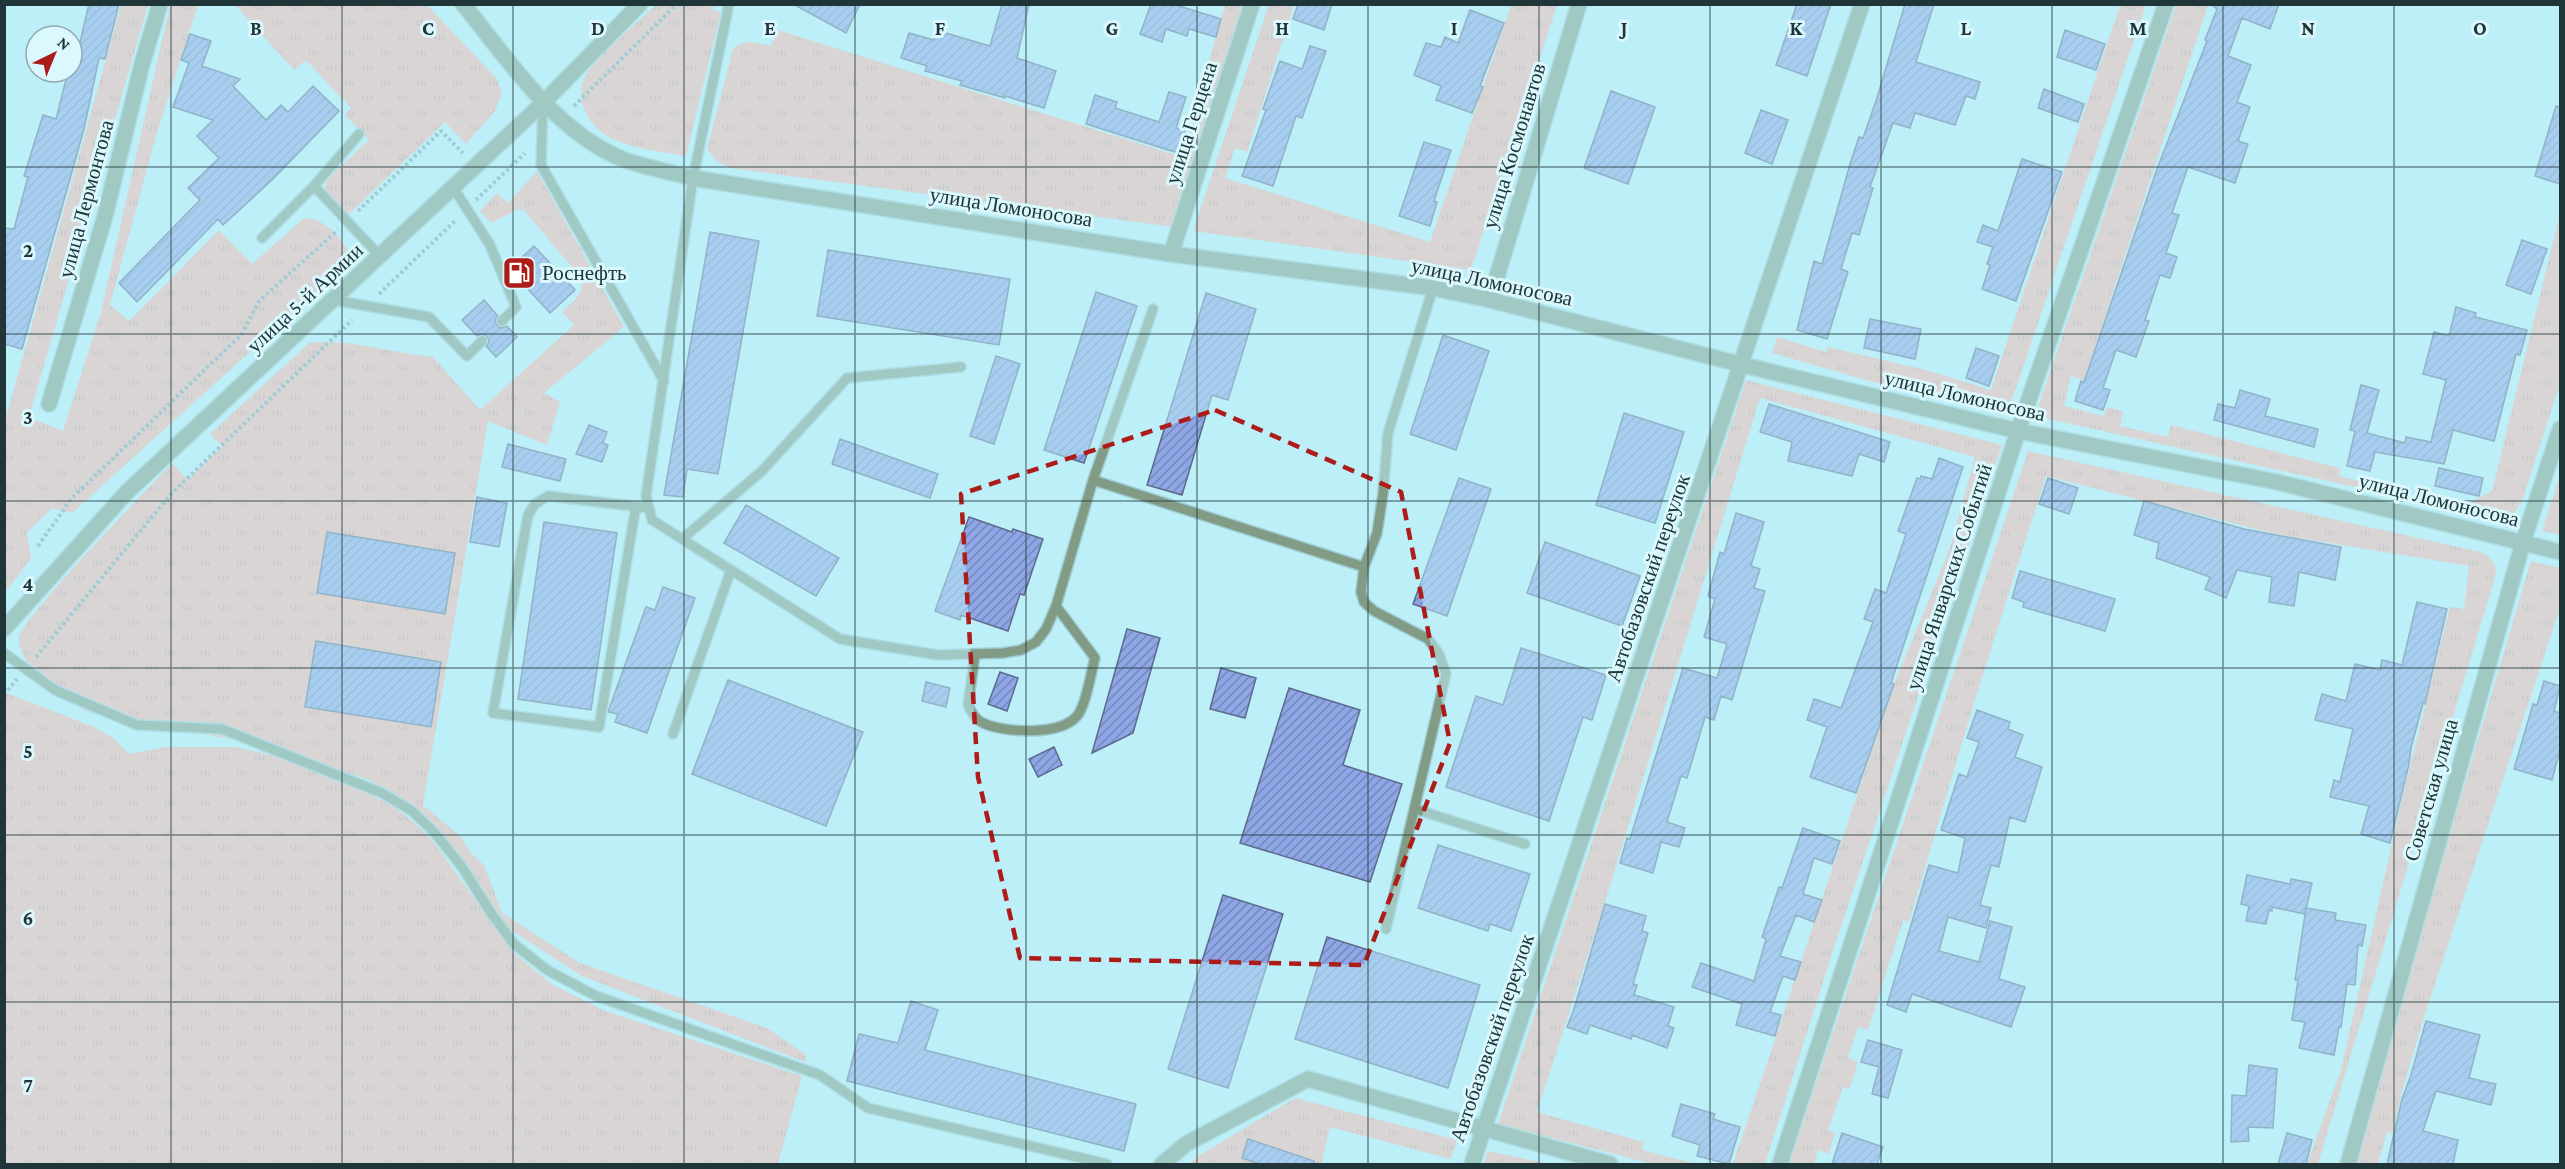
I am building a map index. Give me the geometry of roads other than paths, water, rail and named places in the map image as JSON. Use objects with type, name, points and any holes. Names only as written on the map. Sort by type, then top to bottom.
[{"type":"street","name":"улица Лермонтова","points":[[49,404],[105,216],[142,64],[160,4]]},
{"type":"street","name":"улица Ломоносова","points":[[463,4],[543,103],[582,136],[622,159],[693,178],[1171,254],[1433,288],[2018,430],[2277,482],[2560,552]]},
{"type":"street","name":"улица 5-й Армии","points":[[4,629],[126,493],[543,103],[640,4]]},
{"type":"street","name":"улица Герцена","points":[[1171,254],[1252,4]]},
{"type":"street","name":"улица Космонавтов","points":[[1490,300],[1579,4]]},
{"type":"street","name":"Автобазовский переулок","points":[[1472,1164],[1743,365],[1862,4]]},
{"type":"street","name":"улица Январских Событий","points":[[1780,1164],[2018,430],[2166,4]]},
{"type":"street","name":"Советская улица","points":[[2348,1164],[2523,542],[2560,429]]},
{"type":"street","points":[[1162,1164],[1186,1143],[1308,1079],[1482,1130],[1610,1164]]},
{"type":"lane","points":[[729,4],[693,178],[646,496],[652,520],[840,639],[938,655],[975,655],[1021,650],[1036,642],[1046,629],[1056,606],[1093,480],[1153,309]]},
{"type":"lane","points":[[543,103],[541,165],[663,381]]},
{"type":"lane","points":[[262,238],[314,186],[359,134]]},
{"type":"lane","points":[[314,186],[380,256]]},
{"type":"lane","points":[[453,188],[490,245],[516,307],[502,321]]},
{"type":"lane","points":[[1386,929],[1446,674],[1439,654],[1428,639],[1382,616],[1364,602],[1361,592],[1364,567],[1377,533],[1388,433],[1433,288]]},
{"type":"lane","points":[[333,300],[429,317],[467,356],[482,341]]},
{"type":"lane","points":[[682,539],[760,472],[848,378],[961,367]]},
{"type":"lane","points":[[1093,480],[1364,567]]},
{"type":"lane","points":[[636,506],[598,727],[493,712],[528,515],[535,504],[548,496],[636,506],[649,508]]},
{"type":"lane","points":[[673,734],[731,570]]},
{"type":"lane","points":[[975,655],[968,705],[983,723],[1023,732],[1071,722],[1079,714],[1095,658],[1056,606]]},
{"type":"lane","points":[[4,653],[55,690],[137,725],[222,729],[382,793],[412,811],[435,832],[514,944],[547,970],[596,996],[820,1076],[868,1108],[1107,1164]]},
{"type":"lane","points":[[1415,809],[1525,844]]},
{"type":"place","name":"Роснефть","points":[[519,273]]}]
